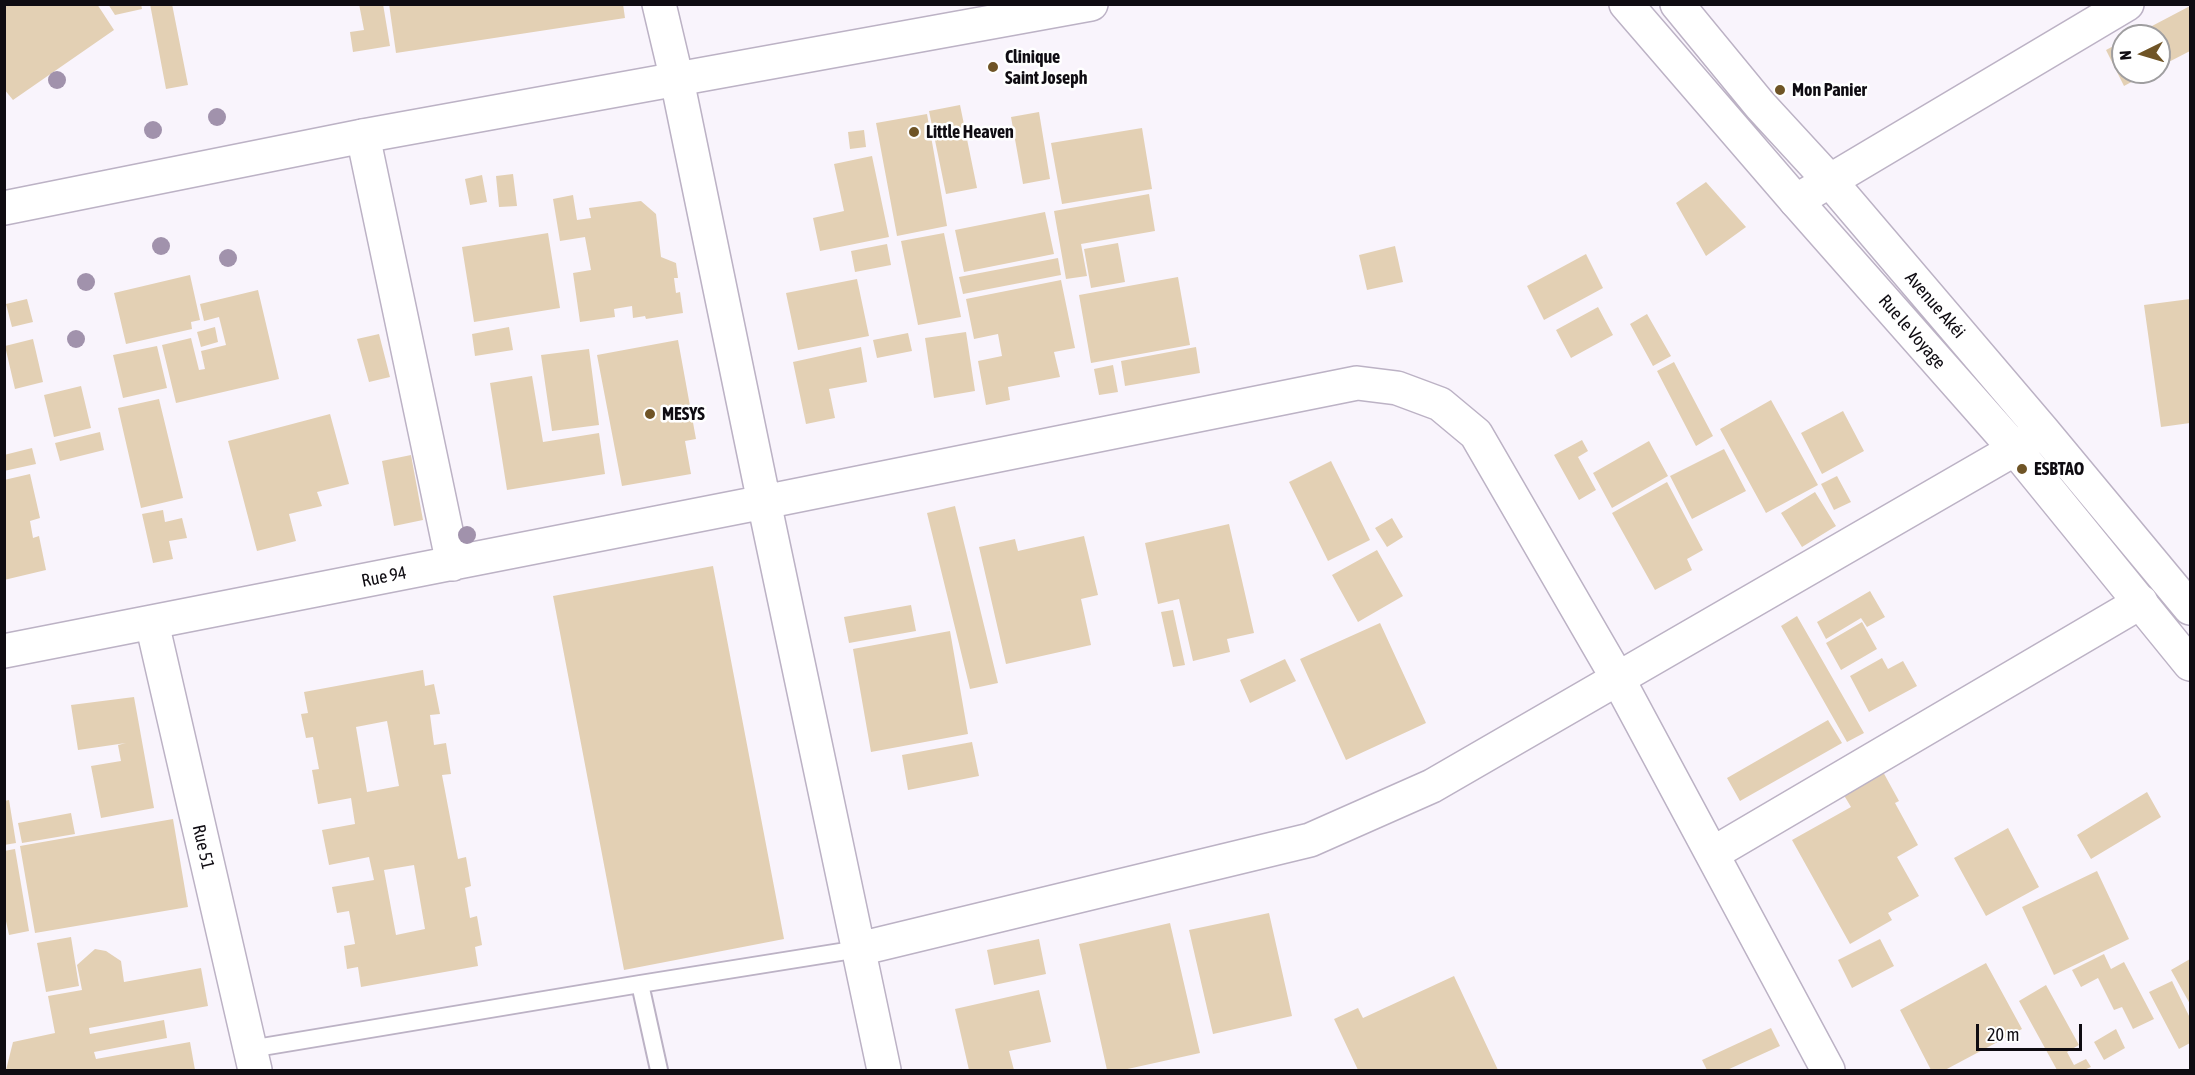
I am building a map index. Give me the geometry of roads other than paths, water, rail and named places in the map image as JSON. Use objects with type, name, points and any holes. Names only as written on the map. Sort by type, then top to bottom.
[{"type":"street","points":[[659,4],[677,80],[884,1071]]},
{"type":"street","points":[[4,208],[363,136],[1091,4]]},
{"type":"street","name":"Rue le Voyage","points":[[1626,4],[2015,449],[2190,664]]},
{"type":"street","name":"Avenue Akéi","points":[[1677,4],[1760,105],[1830,181],[2043,431],[2190,608]]},
{"type":"street","points":[[1796,201],[2127,4]]},
{"type":"street","points":[[363,136],[453,564]]},
{"type":"street","name":"Rue 94","points":[[4,651],[453,564],[1357,383],[1397,388],[1440,404],[1476,434],[1618,679],[1828,1071]]},
{"type":"street","points":[[859,949],[1310,840],[1432,786],[2043,431]]},
{"type":"street","points":[[1712,854],[2141,602]]},
{"type":"street","name":"Rue 51","points":[[152,623],[252,1060]]},
{"type":"lane","points":[[252,1060],[640,984],[859,949]]},
{"type":"lane","points":[[640,984],[659,1071]]},
{"type":"place","name":"Clinique Saint Joseph","points":[[993,67]]},
{"type":"place","name":"Mon Panier","points":[[1780,90]]},
{"type":"place","name":"Little Heaven","points":[[914,132]]},
{"type":"place","name":"MESYS","points":[[650,414]]},
{"type":"place","name":"ESBTAO","points":[[2022,469]]}]
